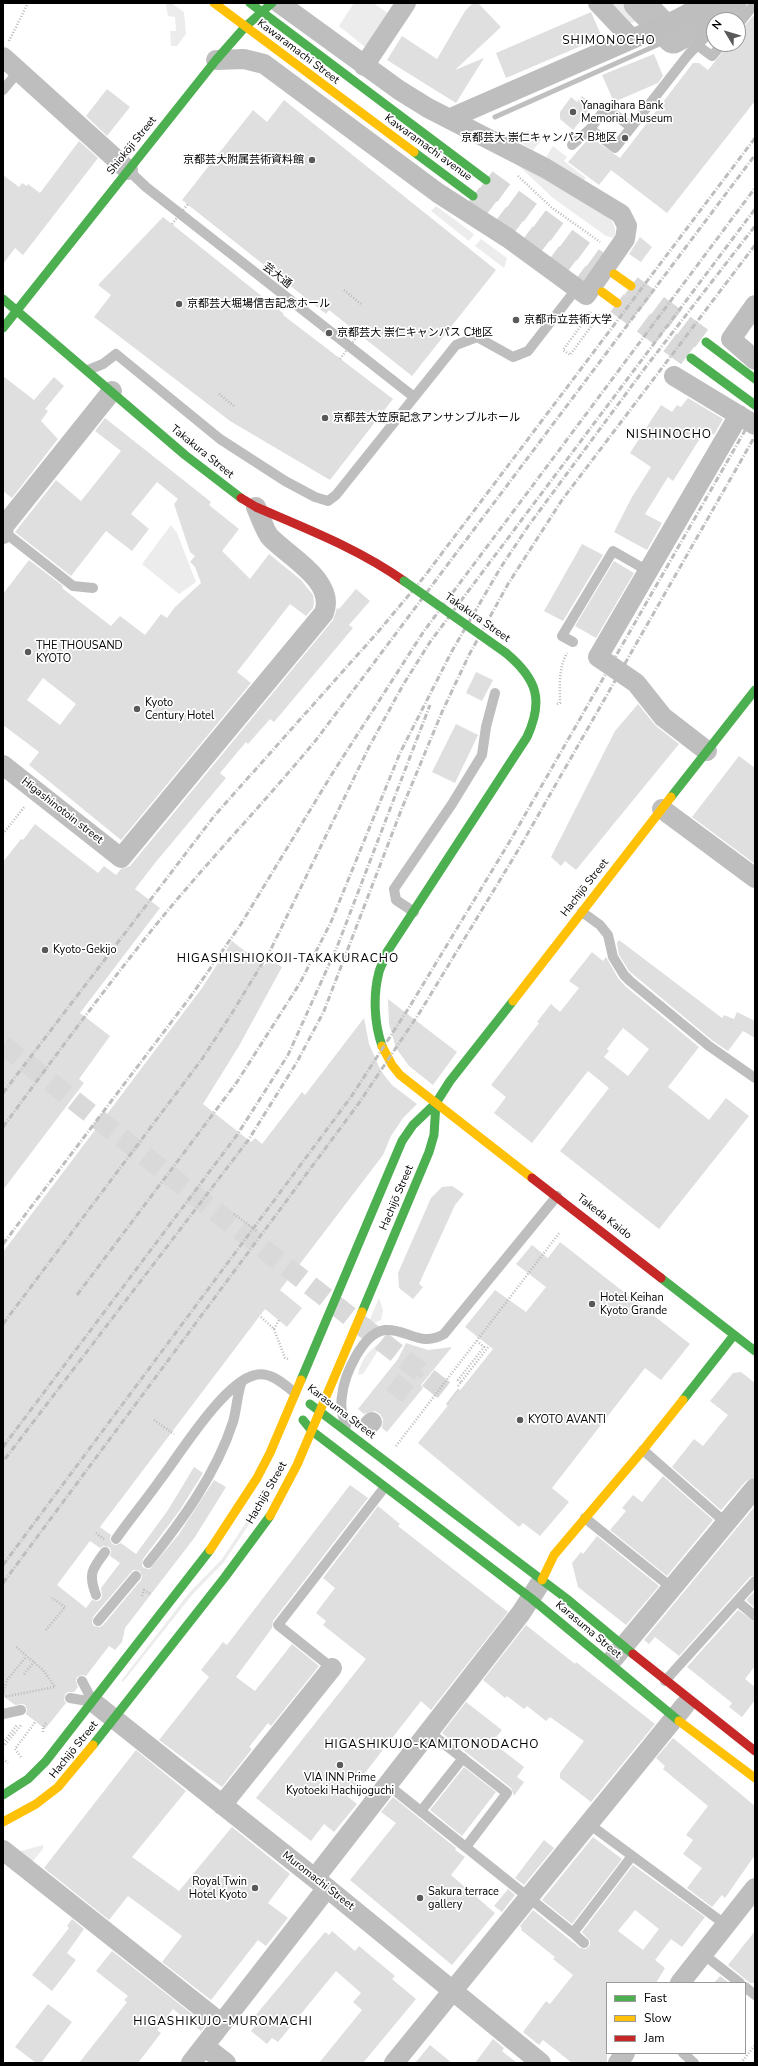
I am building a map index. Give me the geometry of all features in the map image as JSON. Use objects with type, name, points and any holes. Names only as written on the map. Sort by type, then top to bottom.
[{"type":"main road","name":"Kawaramachi Street","points":[[214,3],[473,196]]},
{"type":"main road","name":"Kawaramachi Street","points":[[250,3],[271,8]]},
{"type":"main road","name":"Shiokōji Street","points":[[3,328],[216,60],[245,27],[271,8],[272,3]]},
{"type":"main road","name":"Kawaramachi avenue","points":[[271,8],[486,180]]},
{"type":"main road","points":[[614,274],[631,286]]},
{"type":"main road","points":[[602,292],[617,303]]},
{"type":"main road","name":"Takakura Street","points":[[3,299],[215,480],[256,507],[354,550],[404,581],[506,653],[524,668],[535,688],[537,707],[532,727],[387,952],[379,972],[376,995],[377,1021],[385,1057],[392,1067],[436,1103]]},
{"type":"main road","points":[[706,342],[755,379]]},
{"type":"main road","points":[[691,358],[750,415]]},
{"type":"main road","name":"Hachijō Street","points":[[3,1795],[28,1779],[46,1761],[196,1570],[239,1508],[270,1453],[402,1141],[413,1125],[436,1103],[450,1081],[755,690]]},
{"type":"main road","name":"Hachijō Street","points":[[3,1822],[34,1807],[51,1795],[65,1781],[265,1524],[297,1465],[312,1431],[429,1152],[434,1135],[436,1103]]},
{"type":"main road","name":"Takeda Kaido","points":[[436,1103],[755,1351]]},
{"type":"main road","points":[[542,1580],[554,1555],[643,1450],[734,1335]]},
{"type":"main road","name":"Karasuma Street","points":[[295,1392],[542,1580],[689,1701],[755,1751]]},
{"type":"main road","name":"Karasuma Street","points":[[295,1392],[295,1402],[298,1410],[312,1431],[384,1488],[532,1599],[675,1718],[755,1778]]},
{"type":"street","points":[[364,66],[406,3]]},
{"type":"street","points":[[598,3],[640,35]]},
{"type":"street","points":[[216,60],[244,59],[264,64],[438,192],[508,238],[586,295],[625,238],[627,226],[624,218],[617,212],[545,168],[399,90],[364,66],[271,8]]},
{"type":"street","points":[[451,118],[675,20],[706,23]]},
{"type":"street","points":[[5,51],[18,72],[128,170]]},
{"type":"street","points":[[755,305],[731,339],[755,360]]},
{"type":"street","points":[[674,376],[750,415],[648,571],[598,657],[636,682],[663,717],[707,751]]},
{"type":"street","points":[[3,534],[4,526],[112,391]]},
{"type":"street","name":"Higashinotoin street","points":[[3,765],[121,858],[324,613],[327,599],[322,586],[269,537],[256,507]]},
{"type":"street","points":[[662,808],[755,878]]},
{"type":"street","points":[[609,1663],[754,1490]]},
{"type":"street","points":[[191,2063],[321,1883],[388,1785],[532,1599],[542,1580]]},
{"type":"street","points":[[222,1805],[332,1668]]},
{"type":"street","points":[[394,2063],[689,1701]]},
{"type":"street","name":"Muromachi Street","points":[[93,1702],[454,1990],[541,2063]]},
{"type":"street","points":[[3,1850],[221,2023]]},
{"type":"street","points":[[681,1982],[755,1888]]},
{"type":"street","points":[[204,2046],[226,2063]]},
{"type":"street","points":[[618,2063],[624,2054]]},
{"type":"lane","points":[[746,15],[755,3]]},
{"type":"lane","points":[[590,129],[615,148],[697,44],[706,28]]},
{"type":"lane","points":[[697,44],[706,51]]},
{"type":"lane","points":[[707,52],[712,56],[712,52]]},
{"type":"lane","points":[[3,90],[18,72]]},
{"type":"lane","points":[[572,145],[590,129],[606,108],[631,127]]},
{"type":"lane","name":"芸大通","points":[[128,170],[152,192],[414,398]]},
{"type":"lane","points":[[88,370],[102,364],[116,354],[220,440],[285,481],[315,497],[328,501],[336,495],[456,345],[477,337],[512,357],[528,351],[577,288]]},
{"type":"lane","points":[[4,531],[73,586],[93,588]]},
{"type":"lane","points":[[573,642],[562,636],[613,551],[648,571]]},
{"type":"lane","points":[[414,912],[396,900],[394,889],[452,804],[482,755],[486,727],[495,693]]},
{"type":"lane","points":[[582,912],[600,925],[608,935],[613,957],[624,975],[630,981],[709,1046],[755,1078]]},
{"type":"lane","points":[[350,1435],[342,1416],[342,1396],[346,1381],[364,1343],[374,1334],[387,1330],[425,1339],[433,1339],[444,1334],[557,1196]]},
{"type":"lane","points":[[111,1539],[224,1396],[242,1381],[256,1374],[268,1375],[295,1392]]},
{"type":"lane","points":[[148,1563],[170,1536],[205,1483],[233,1422],[238,1391],[242,1381]]},
{"type":"lane","points":[[643,1450],[726,1523]]},
{"type":"lane","points":[[332,1668],[278,1625],[384,1488]]},
{"type":"lane","points":[[585,1518],[672,1588]]},
{"type":"lane","points":[[96,1595],[91,1580],[91,1574],[105,1552]]},
{"type":"lane","points":[[102,1613],[136,1576]]},
{"type":"lane","points":[[665,1681],[755,1581]]},
{"type":"lane","points":[[737,1601],[755,1616]]},
{"type":"lane","points":[[82,1681],[93,1702]]},
{"type":"lane","points":[[70,1698],[93,1702]]},
{"type":"lane","points":[[3,1714],[21,1714]]},
{"type":"lane","points":[[429,1732],[507,1793],[466,1847]]},
{"type":"lane","points":[[421,1812],[463,1758]]},
{"type":"lane","points":[[388,1785],[584,1943]]},
{"type":"lane","points":[[589,1824],[726,1926]]},
{"type":"lane","points":[[573,1933],[632,1856]]},
{"type":"lane","points":[[703,1954],[739,1982]]},
{"type":"lane","points":[[746,1988],[755,1995]]},
{"type":"lane","points":[[684,2054],[694,2063]]},
{"type":"path","points":[[5,51],[28,3]]},
{"type":"path","points":[[516,175],[551,207],[600,242]]},
{"type":"path","points":[[172,224],[188,204]]},
{"type":"path","points":[[344,290],[362,305]]},
{"type":"path","points":[[595,306],[563,350],[570,355],[603,310]]},
{"type":"path","points":[[340,359],[359,334]]},
{"type":"path","points":[[219,394],[234,406]]},
{"type":"path","points":[[554,705],[560,703],[559,678],[563,660],[573,642]]},
{"type":"path","points":[[3,834],[26,805]]},
{"type":"path","points":[[234,1214],[258,1232]]},
{"type":"path","points":[[396,1447],[560,1232]]},
{"type":"path","points":[[261,1317],[274,1329],[285,1358],[290,1359]]},
{"type":"path","points":[[274,1329],[279,1320]]},
{"type":"path","points":[[461,1382],[458,1380],[484,1347],[477,1341]]},
{"type":"path","points":[[458,1386],[489,1346]]},
{"type":"path","points":[[154,1420],[174,1434]]},
{"type":"path","points":[[96,1533],[111,1539]]},
{"type":"path","points":[[142,1596],[144,1590],[150,1594]]},
{"type":"path","points":[[46,1630],[65,1607],[52,1598]]},
{"type":"path","points":[[15,1646],[43,1670],[55,1687],[3,1696],[7,1680],[25,1658]]},
{"type":"path","points":[[24,1674],[34,1662]]},
{"type":"path","points":[[3,1743],[21,1714]]},
{"type":"path","points":[[3,1747],[24,1721]]},
{"type":"path","points":[[21,1756],[15,1749],[36,1721]]},
{"type":"path","points":[[3,1759],[8,1763]]},
{"type":"path","points":[[741,2063],[755,2045]]},
{"type":"shaded area","points":[[171,3],[184,12],[186,34],[177,46],[171,46],[170,31],[176,31],[175,17],[168,16],[166,4]]},
{"type":"shaded area","points":[[354,3],[373,3],[388,13],[365,47],[339,26]]},
{"type":"shaded area","points":[[607,3],[654,3],[660,10],[627,25]]},
{"type":"shaded area","points":[[528,131],[542,139],[533,150],[515,140],[516,136]]},
{"type":"shaded area","points":[[553,146],[567,157],[564,161],[586,178],[583,181],[546,157]]},
{"type":"shaded area","points":[[519,162],[610,217],[615,228],[615,238],[606,236],[553,198],[518,165]]},
{"type":"shaded area","points":[[436,206],[474,234],[469,241],[431,211]]},
{"type":"shaded area","points":[[481,239],[507,258],[504,268],[475,246]]},
{"type":"shaded area","points":[[171,525],[177,533],[196,582],[179,594],[142,564]]},
{"type":"shaded area","points":[[379,1298],[383,1310],[381,1320],[367,1326]]},
{"type":"shaded area","points":[[380,1343],[379,1349],[363,1374],[358,1375],[365,1357]]},
{"type":"shaded area","points":[[278,1464],[281,1465],[252,1520],[224,1562],[192,1595],[123,1682],[121,1681],[189,1593],[222,1559],[249,1518]]},
{"type":"shaded area","points":[[43,1845],[43,1849],[31,1863],[17,1852]]},
{"type":"building","points":[[473,3],[478,3],[501,27],[455,70],[484,58],[456,103],[387,60],[402,36],[437,59],[465,11]]},
{"type":"building","points":[[591,12],[602,37],[506,78],[496,53]]},
{"type":"building","points":[[755,14],[755,101],[667,213],[611,170],[599,185],[568,162],[590,137],[620,158],[693,63],[699,63],[708,70],[723,52],[746,52],[746,24]]},
{"type":"building","points":[[654,54],[663,76],[658,83],[614,102],[602,75]]},
{"type":"building","points":[[107,89],[130,107],[107,136],[86,116]]},
{"type":"building","points":[[582,96],[593,105],[573,130],[560,119],[560,112],[571,97],[577,102]]},
{"type":"building","points":[[284,100],[496,270],[412,376],[329,310],[326,314],[182,200],[253,110],[267,122]]},
{"type":"building","points":[[79,141],[98,158],[23,255],[15,248],[3,264],[3,175],[19,187],[22,183],[27,186],[28,184],[40,193]]},
{"type":"building","points":[[163,217],[284,314],[283,315],[393,399],[330,480],[230,421],[94,317],[111,295],[98,285]]},
{"type":"building","points":[[640,237],[652,247],[641,262],[629,254]]},
{"type":"building","points":[[3,376],[34,400],[54,377],[64,386],[45,409],[48,411],[41,421],[58,439],[12,498],[3,491]]},
{"type":"building","points":[[688,398],[723,419],[714,435],[706,429],[673,481],[668,477],[645,514],[662,523],[647,550],[614,532],[632,497],[651,467],[630,453],[661,405],[672,412],[677,405],[681,407]]},
{"type":"building","points":[[105,418],[211,502],[209,505],[239,529],[222,551],[250,579],[269,554],[301,580],[313,595],[314,602],[313,608],[306,616],[290,604],[237,672],[251,683],[121,840],[29,765],[39,752],[3,725],[3,594],[29,560],[111,626],[120,616],[145,635],[161,614],[167,618],[175,607],[201,583],[195,567],[190,562],[195,556],[190,552],[174,504],[178,499],[157,482],[131,514],[149,529],[132,551],[106,531],[71,576],[15,532],[56,480],[81,501],[121,451],[95,431]],"holes":[[[43,678],[76,704],[60,725],[27,700]]]},
{"type":"building","points":[[582,544],[603,555],[563,621],[544,611]]},
{"type":"building","points":[[614,561],[634,573],[596,638],[575,626]]},
{"type":"building","points":[[356,589],[370,601],[349,625],[353,628],[274,722],[270,719],[248,744],[246,742],[220,773],[226,778],[135,889],[160,908],[80,1013],[110,1036],[79,1079],[84,1083],[3,1190],[3,862],[35,824],[98,873],[104,866],[116,875],[121,869],[130,866],[333,620],[337,608],[339,609]]},
{"type":"building","points":[[476,672],[493,680],[482,701],[466,693]]},
{"type":"building","points":[[638,704],[656,726],[679,744],[576,870],[565,861],[561,866],[551,857],[615,731]]},
{"type":"building","points":[[456,724],[478,735],[455,783],[432,772]]},
{"type":"building","points":[[739,756],[755,768],[755,864],[692,817]]},
{"type":"building","points":[[619,940],[722,1018],[724,1015],[734,1019],[737,1012],[755,1021],[755,1038],[743,1031],[728,1051],[713,1041],[629,971],[619,955],[617,943]]},
{"type":"building","points":[[232,941],[264,966],[269,959],[282,967],[239,1046],[203,1104],[251,1142],[255,1138],[262,1144],[302,1092],[305,1095],[364,1018],[369,1044],[381,1071],[392,1085],[417,1104],[403,1118],[391,1136],[383,1155],[280,1290],[302,1308],[287,1327],[265,1309],[100,1527],[111,1535],[110,1539],[112,1544],[116,1545],[121,1543],[136,1554],[168,1510],[194,1467],[203,1473],[180,1510],[143,1559],[142,1566],[150,1569],[179,1534],[214,1480],[226,1487],[195,1537],[125,1628],[122,1642],[115,1650],[109,1646],[86,1676],[82,1675],[77,1677],[76,1681],[78,1687],[74,1692],[68,1692],[65,1694],[64,1700],[66,1703],[45,1729],[26,1714],[27,1709],[25,1705],[15,1705],[3,1696],[3,1252],[202,988]],"holes":[[[90,1541],[100,1548],[103,1546],[109,1547],[111,1550],[110,1556],[120,1563],[101,1588],[101,1599],[98,1601],[92,1600],[86,1608],[57,1585]],[[133,1570],[140,1571],[142,1577],[141,1580],[103,1625],[100,1627],[94,1626],[92,1623],[93,1617]]]},
{"type":"building","points":[[592,952],[603,961],[606,957],[618,978],[625,986],[699,1047],[668,1087],[709,1120],[726,1098],[749,1116],[659,1229],[560,1151],[609,1088],[588,1071],[532,1143],[494,1113],[506,1097],[491,1085],[539,1023],[537,1022],[551,1004],[560,1012],[579,988],[569,981]],"holes":[[[623,1028],[649,1049],[628,1076],[604,1057],[609,1051],[607,1049]]]},
{"type":"building","points":[[388,999],[457,1052],[433,1085],[409,1066],[396,1048],[389,1024]]},
{"type":"building","points":[[452,1186],[464,1194],[455,1205],[419,1284],[423,1287],[413,1299],[399,1288],[398,1273],[431,1198],[442,1187]]},
{"type":"building","name":"KYOTO AVANTI","points":[[560,1242],[690,1344],[661,1380],[645,1368],[552,1488],[569,1502],[540,1536],[523,1523],[519,1527],[418,1443],[493,1349],[465,1327],[495,1290],[526,1312],[546,1287],[516,1264],[532,1245],[548,1258]]},
{"type":"building","points":[[406,1343],[428,1350],[452,1347],[421,1385],[423,1388],[387,1432],[382,1428],[383,1419],[380,1414],[375,1411],[364,1414],[358,1409],[398,1359]]},
{"type":"building","points":[[741,1372],[755,1383],[755,1477],[746,1481],[721,1510],[672,1467],[694,1439],[703,1446],[728,1415],[710,1401],[733,1373]]},
{"type":"building","points":[[663,1476],[713,1520],[667,1576],[610,1530],[626,1511],[622,1508],[633,1495],[642,1502]]},
{"type":"building","points":[[350,1485],[368,1498],[273,1621],[272,1628],[236,1677],[255,1691],[292,1644],[319,1666],[271,1726],[268,1723],[249,1747],[252,1749],[222,1787],[159,1740],[209,1677],[201,1670],[223,1642],[227,1645]]},
{"type":"building","points":[[378,1506],[400,1524],[398,1526],[508,1612],[431,1710],[421,1701],[347,1796],[357,1804],[334,1832],[324,1824],[311,1841],[256,1798],[366,1659],[323,1625],[326,1621],[316,1613],[335,1588],[323,1578]]},
{"type":"building","points":[[755,1506],[755,1575],[750,1577],[679,1656],[655,1637],[649,1644],[644,1640]]},
{"type":"building","points":[[597,1536],[659,1586],[626,1625],[578,1587],[572,1563],[581,1552],[583,1554]]},
{"type":"building","points":[[755,1591],[755,1608],[746,1600]]},
{"type":"building","points":[[738,1610],[755,1622],[755,1666],[745,1679],[755,1687],[755,1700],[742,1717],[729,1707],[732,1703],[687,1667]]},
{"type":"building","points":[[526,1625],[655,1724],[591,1802],[560,1778],[560,1773],[584,1741],[550,1717],[546,1721],[527,1706],[524,1709],[507,1696],[505,1698],[483,1680]]},
{"type":"building","points":[[466,1702],[502,1730],[492,1742],[524,1767],[517,1777],[524,1782],[514,1796],[511,1788],[442,1733]]},
{"type":"building","points":[[673,1738],[755,1806],[755,1855],[725,1898],[722,1895],[712,1907],[687,1888],[702,1868],[683,1854],[693,1840],[686,1835],[708,1806],[663,1769],[665,1766],[656,1758]]},
{"type":"building","points":[[136,1750],[186,1791],[132,1857],[179,1891],[232,1827],[290,1874],[268,1903],[288,1918],[266,1946],[258,1940],[211,2000],[162,1962],[182,1936],[128,1896],[109,1920],[44,1868]]},
{"type":"building","points":[[464,1767],[496,1792],[462,1836],[430,1810]]},
{"type":"building","points":[[393,1797],[465,1857],[451,1875],[495,1913],[452,1965],[350,1880],[396,1823],[381,1812]]},
{"type":"building","points":[[593,1837],[622,1859],[572,1924],[542,1900]]},
{"type":"building","points":[[544,1840],[554,1848],[524,1885],[515,1878]]},
{"type":"building","points":[[633,1865],[705,1917],[682,1947],[671,1939],[655,1960],[665,1968],[657,1982],[606,1982],[607,2063],[572,2063],[543,2040],[539,2045],[523,2032],[546,2001],[550,2004],[573,1975],[553,1959],[555,1957],[521,1930],[522,1928],[520,1926],[533,1910],[580,1948],[586,1949],[590,1945],[590,1941],[582,1932]],"holes":[[[635,1910],[659,1929],[643,1950],[618,1931]]]},
{"type":"building","points":[[508,1889],[515,1895],[502,1912],[494,1906]]},
{"type":"building","points":[[72,1919],[84,1929],[67,1953],[76,1960],[52,1991],[32,1975],[69,1928],[67,1926]]},
{"type":"building","points":[[332,1931],[355,1951],[359,1946],[395,1976],[392,1979],[416,1999],[363,2063],[319,2063],[362,2010],[353,2002],[361,1993],[336,1971],[278,2042],[272,2038],[267,2044],[251,2031],[260,2020],[255,2016],[325,1932],[329,1935]]},
{"type":"building","points":[[755,1931],[755,1983],[750,1983],[728,1965]]},
{"type":"building","points":[[112,1951],[206,2025],[201,2031],[173,2009],[157,2030],[161,2033],[138,2063],[79,2063],[127,2002],[124,2000],[128,1996],[96,1971]]},
{"type":"building","points":[[720,1976],[728,1982],[715,1982]]},
{"type":"building","points":[[48,2004],[72,2022],[41,2063],[36,2063],[15,2047]]},
{"type":"building","points":[[493,2039],[504,2048],[502,2051],[517,2063],[475,2063]]},
{"type":"building","points":[[430,2045],[452,2063],[415,2063]]},
{"type":"waterway","points":[[639,3],[673,38],[725,10],[731,3]]},
{"type":"waterway","points":[[495,117],[673,38]]},
{"type":"tunnel","points":[[486,180],[614,274]]},
{"type":"tunnel","points":[[473,196],[602,292]]},
{"type":"tunnel","points":[[631,286],[706,342]]},
{"type":"tunnel","points":[[617,303],[691,358]]},
{"type":"tunnel","points":[[3,1045],[454,1398]]},
{"type":"tunnel","points":[[394,1396],[417,1367]]},
{"type":"railway","points":[[3,1093],[215,815],[377,633],[424,577],[755,138]]},
{"type":"railway","points":[[3,1127],[97,1000],[155,926],[316,740],[755,155]]},
{"type":"railway","points":[[3,1244],[191,996],[241,924],[332,774],[424,631],[755,188]]},
{"type":"railway","points":[[3,1324],[202,1059],[232,1013],[271,949],[369,747],[403,685],[430,642],[755,209]]},
{"type":"railway","points":[[77,1295],[237,1082],[300,983],[331,922],[400,753],[452,651],[501,567],[529,525],[645,368],[755,226]]},
{"type":"railway","points":[[5,1459],[249,1139],[297,1062],[324,1011],[402,808],[442,712],[469,655],[508,584],[562,500],[755,245]]},
{"type":"railway","points":[[3,1565],[351,1097],[410,1006],[510,841],[755,413]]},
{"type":"railway","points":[[3,1583],[359,1103],[420,1012],[520,847],[755,436]]},
{"type":"railway","points":[[3,1447],[237,1135],[288,1055],[337,947],[430,705]]},
{"type":"traffic: fast","points":[[250,3],[486,180]]},
{"type":"traffic: fast","points":[[3,328],[216,60],[245,27],[272,3]]},
{"type":"traffic: fast","points":[[414,152],[473,196]]},
{"type":"traffic: fast","points":[[3,299],[185,455],[241,498]]},
{"type":"traffic: fast","points":[[706,342],[755,379]]},
{"type":"traffic: fast","points":[[691,358],[755,405]]},
{"type":"traffic: fast","points":[[404,581],[506,653]]},
{"type":"traffic: fast","points":[[382,1046],[377,1028],[375,999],[379,972],[387,952],[527,737],[532,724],[536,701],[531,681],[525,672],[506,653]]},
{"type":"traffic: fast","points":[[671,797],[755,690]]},
{"type":"traffic: fast","points":[[301,1380],[402,1141],[413,1125],[436,1103],[450,1081],[513,1001]]},
{"type":"traffic: fast","points":[[362,1312],[429,1152],[434,1135],[436,1103]]},
{"type":"traffic: fast","points":[[661,1278],[755,1351]]},
{"type":"traffic: fast","points":[[683,1400],[734,1335]]},
{"type":"traffic: fast","points":[[310,1404],[567,1599],[633,1654]]},
{"type":"traffic: fast","points":[[303,1420],[312,1431],[532,1599],[679,1721]]},
{"type":"traffic: fast","points":[[93,1745],[225,1577],[270,1516]]},
{"type":"traffic: fast","points":[[3,1795],[28,1779],[46,1761],[210,1550]]},
{"type":"traffic: slow","points":[[214,3],[414,152]]},
{"type":"traffic: slow","points":[[614,274],[631,286]]},
{"type":"traffic: slow","points":[[602,292],[617,303]]},
{"type":"traffic: slow","points":[[513,1001],[671,797]]},
{"type":"traffic: slow","points":[[382,1046],[392,1065],[400,1075],[532,1178]]},
{"type":"traffic: slow","points":[[270,1516],[297,1465],[362,1312]]},
{"type":"traffic: slow","points":[[210,1550],[257,1478],[270,1453],[301,1380]]},
{"type":"traffic: slow","points":[[542,1580],[554,1555],[643,1450],[683,1400]]},
{"type":"traffic: slow","points":[[679,1721],[755,1778]]},
{"type":"traffic: slow","points":[[3,1822],[36,1804],[58,1787],[93,1745]]},
{"type":"traffic: jam","points":[[241,498],[256,507],[351,549],[404,581]]},
{"type":"traffic: jam","points":[[532,1178],[661,1278]]},
{"type":"traffic: jam","points":[[633,1654],[755,1751]]},
{"type":"place","name":"Yanagihara Bank Memorial Museum","points":[[573,112]]},
{"type":"place","name":"京都芸大 崇仁キャンパス B地区","points":[[625,138]]},
{"type":"place","name":"京都芸大附属芸術資料館","points":[[312,160]]},
{"type":"place","name":"京都芸大堀場信吉記念ホール","points":[[179,304]]},
{"type":"place","name":"京都市立芸術大学","points":[[516,320]]},
{"type":"place","name":"京都芸大 崇仁キャンパス C地区","points":[[329,333]]},
{"type":"place","name":"京都芸大笠原記念アンサンブルホール","points":[[325,418]]},
{"type":"place","name":"THE THOUSAND KYOTO","points":[[28,652]]},
{"type":"place","name":"Kyoto Century Hotel","points":[[137,709]]},
{"type":"place","name":"Kyoto-Gekijo","points":[[45,950]]},
{"type":"place","name":"Hotel Keihan Kyoto Grande","points":[[592,1304]]},
{"type":"place","name":"KYOTO AVANTI","points":[[520,1420]]},
{"type":"place","name":"VIA INN Prime Kyotoeki Hachijoguchi","points":[[340,1765]]},
{"type":"place","name":"Royal Twin Hotel Kyoto","points":[[255,1888]]},
{"type":"place","name":"Sakura terrace gallery","points":[[420,1898]]},
{"type":"district","name":"SHIMONOCHO","points":[[609,41]]},
{"type":"district","name":"NISHINOCHO","points":[[669,435]]},
{"type":"district","name":"HIGASHISHIOKOJI-TAKAKURACHO","points":[[288,959]]},
{"type":"district","name":"HIGASHIKUJO-KAMITONODACHO","points":[[432,1745]]},
{"type":"district","name":"HIGASHIKUJO-MUROMACHI","points":[[223,2022]]}]
